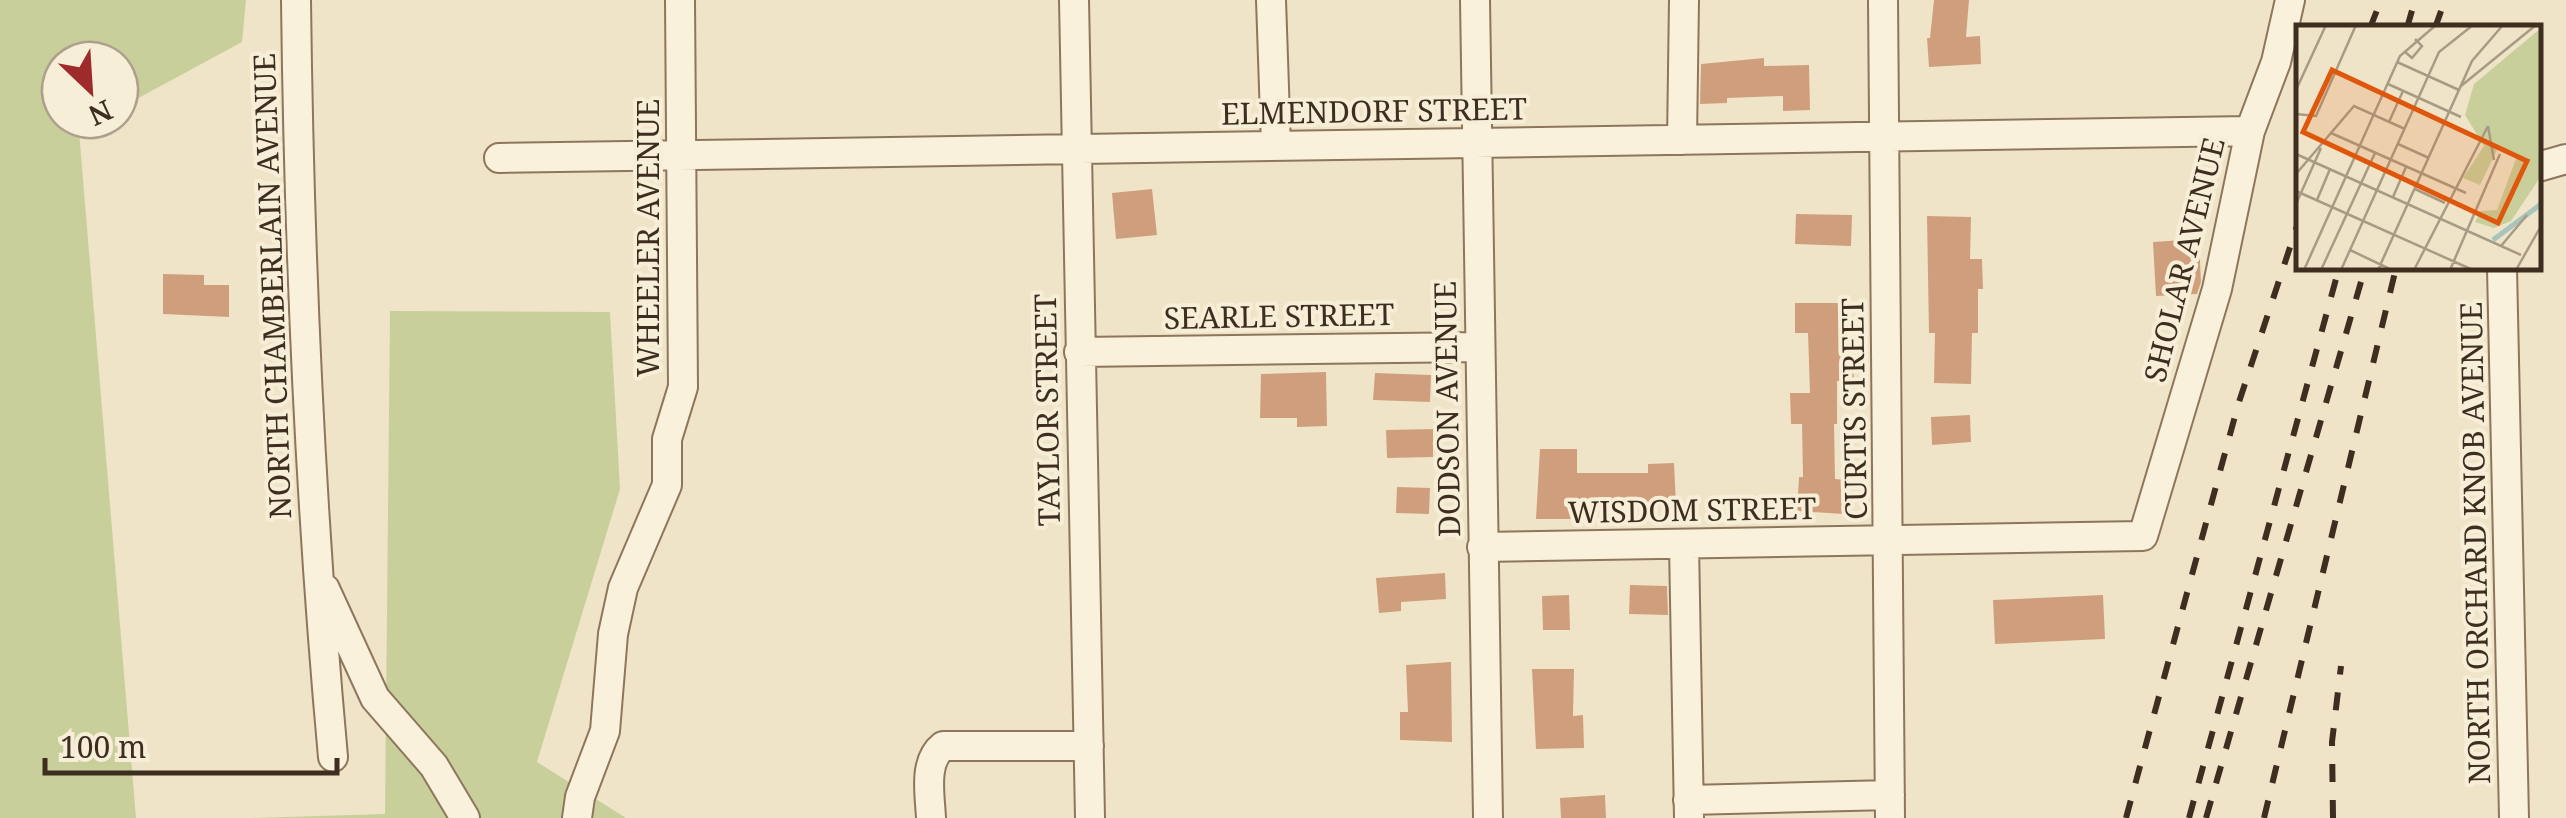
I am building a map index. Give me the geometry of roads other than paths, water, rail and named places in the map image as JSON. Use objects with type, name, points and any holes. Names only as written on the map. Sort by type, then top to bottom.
[{"type":"street","name":"NORTH CHAMBERLAIN AVENUE","points":[[296,0],[298,168],[316,569],[334,757]]},
{"type":"street","name":"WHEELER AVENUE","points":[[577,818],[580,797],[605,731],[613,634],[622,588],[667,485],[666,439],[683,387],[680,0]]},
{"type":"street","name":"TAYLOR STREET","points":[[1074,0],[1090,818]]},
{"type":"street","points":[[1271,0],[1276,146]]},
{"type":"street","name":"DODSON AVENUE","points":[[1475,0],[1488,818]]},
{"type":"street","points":[[1682,140],[1684,0]]},
{"type":"street","name":"CURTIS STREET","points":[[1883,0],[1890,807]]},
{"type":"street","name":"SHOLAR AVENUE","points":[[2144,536],[2217,289],[2250,131],[2276,62],[2289,1]]},
{"type":"street","name":"ELMENDORF STREET","points":[[499,158],[2250,131]]},
{"type":"street","points":[[2541,166],[2566,159]]},
{"type":"street","name":"NORTH ORCHARD KNOB AVENUE","points":[[2502,270],[2514,818]]},
{"type":"street","name":"SEARLE STREET","points":[[1079,352],[1480,347]]},
{"type":"street","name":"WISDOM STREET","points":[[1482,546],[2144,536]]},
{"type":"street","points":[[1684,544],[1688,809],[1890,807]]},
{"type":"street","name":"NORTH CHAMBERLAIN AVENUE","points":[[316,569],[375,698],[434,766],[465,818]]},
{"type":"street","points":[[931,818],[931,763],[935,752],[943,746],[1089,746]]},
{"type":"railway","points":[[2371,25],[2381,0]]},
{"type":"railway","points":[[2408,25],[2415,0]]},
{"type":"railway","points":[[2436,25],[2445,0]]},
{"type":"railway","points":[[2126,818],[2238,405],[2296,229]]},
{"type":"railway","points":[[2189,818],[2338,270]]},
{"type":"railway","points":[[2206,818],[2364,270]]},
{"type":"railway","points":[[2264,818],[2396,270]]},
{"type":"railway","points":[[2333,818],[2332,742],[2341,666]]}]
